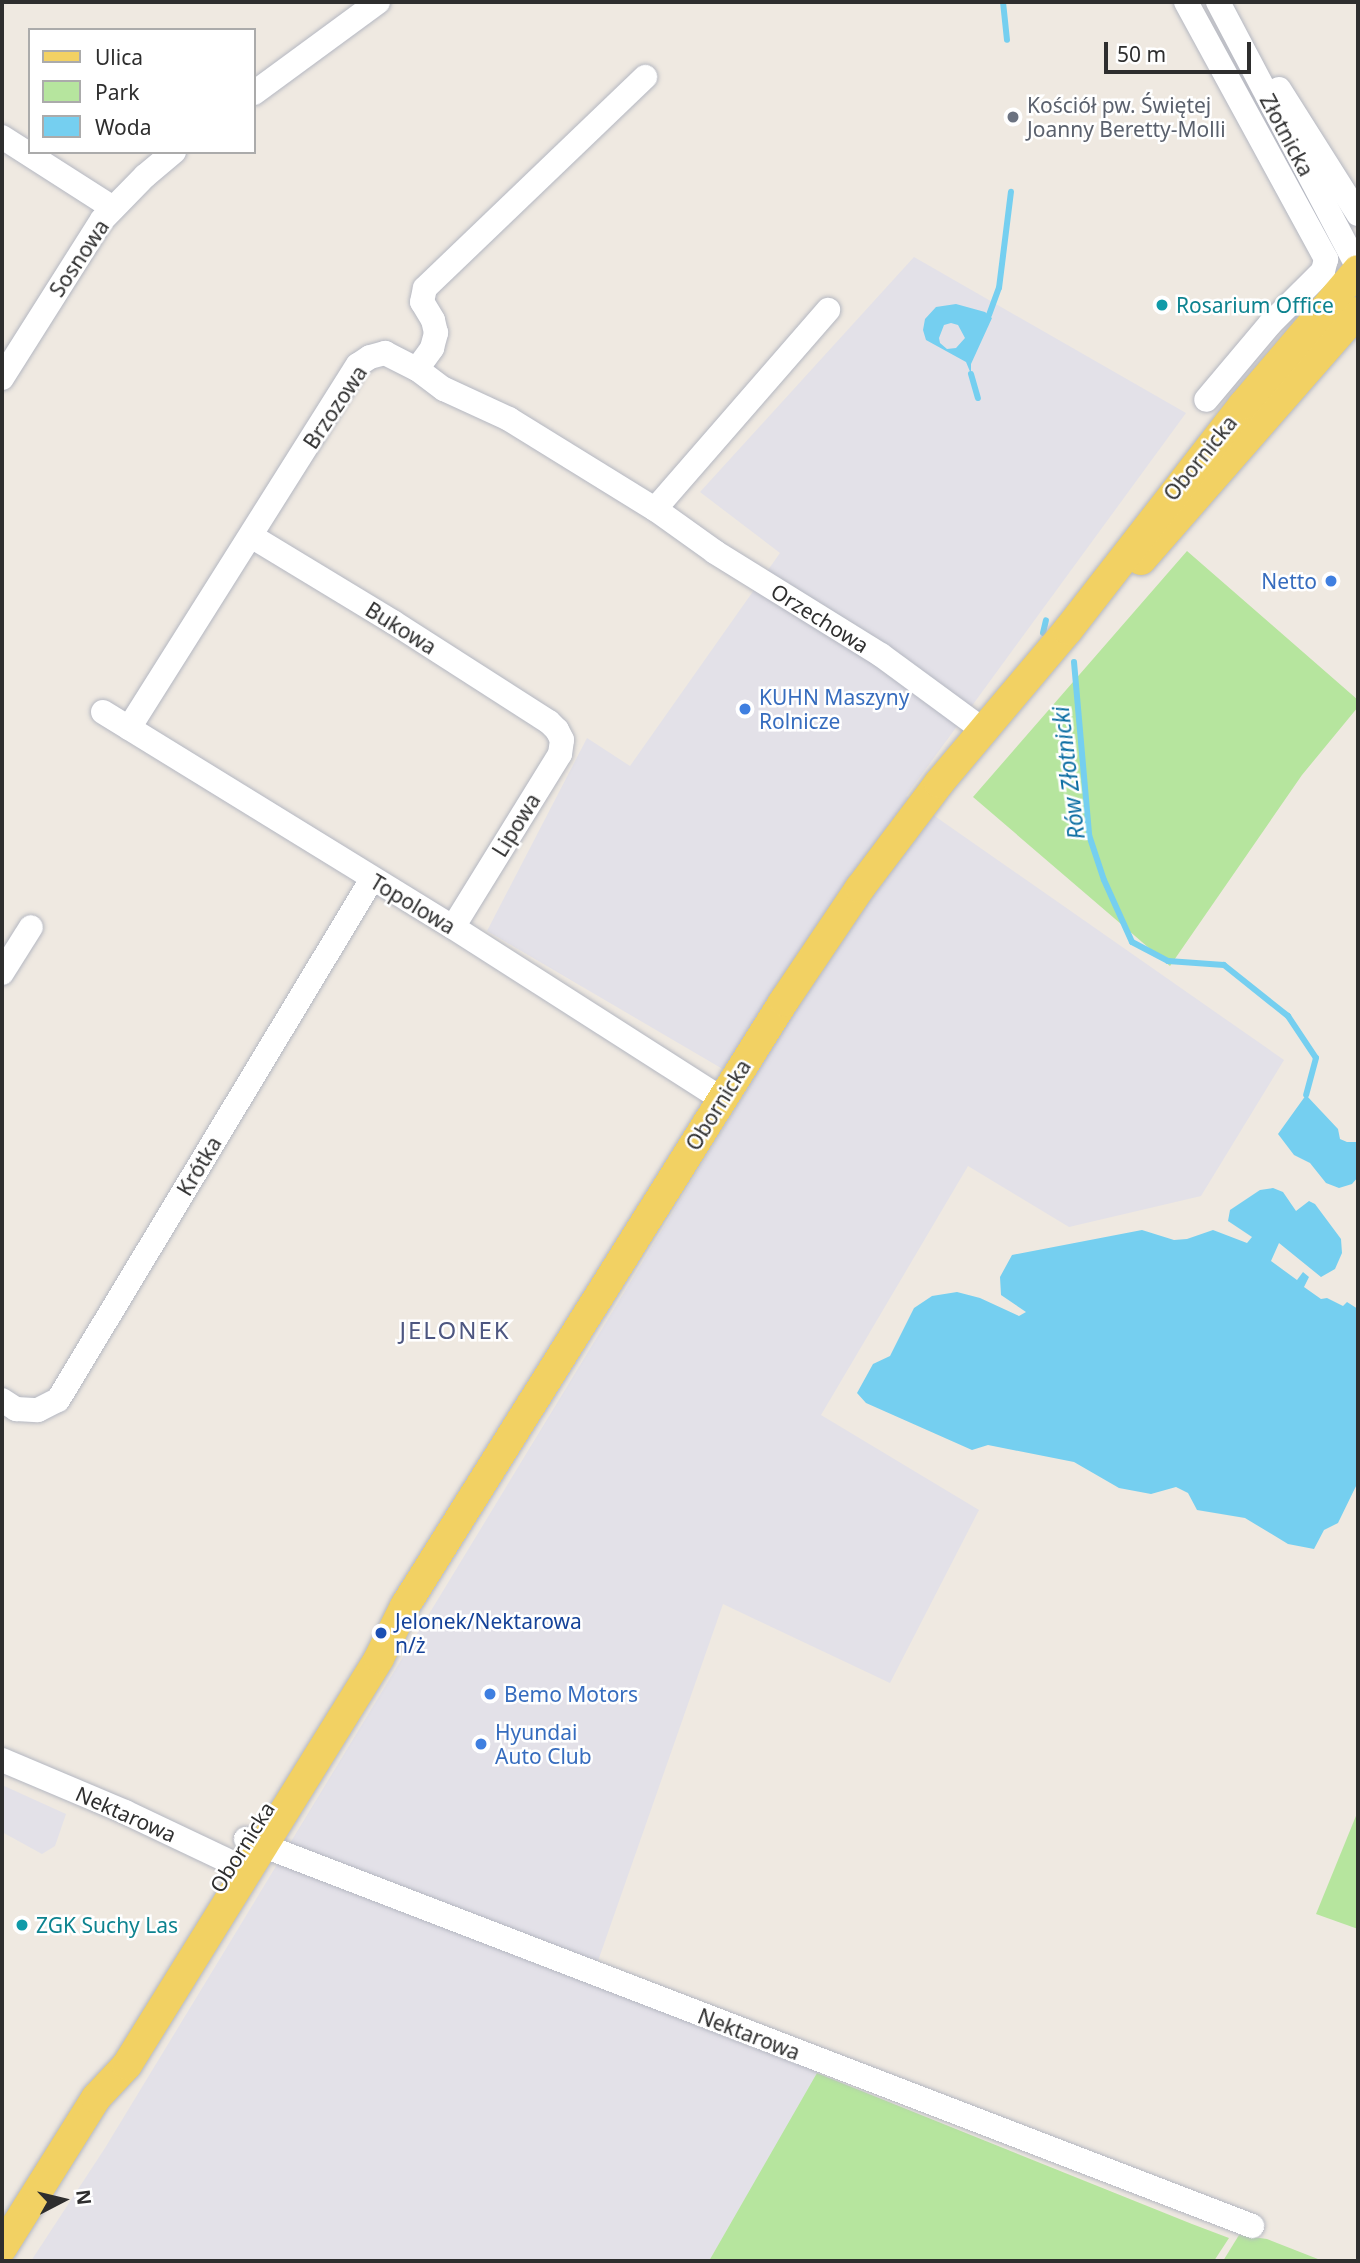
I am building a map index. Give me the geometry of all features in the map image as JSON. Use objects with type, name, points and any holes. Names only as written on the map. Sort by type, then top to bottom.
[{"type":"main road","name":"Obornicka","points":[[1068,630],[1155,547],[1330,343],[1354,285]]},
{"type":"main road","name":"Obornicka","points":[[2,2248],[96,2098],[127,2066],[248,1855],[379,1658],[405,1606],[722,1099],[860,888],[983,730],[1068,630],[1243,405],[1354,285]]},
{"type":"street","points":[[256,92],[378,2]]},
{"type":"street","points":[[1186,2],[1326,259],[1323,271],[1270,324],[1206,400]]},
{"type":"street","points":[[1219,2],[1354,203]]},
{"type":"street","name":"Złotnicka","points":[[1219,2],[1354,285]]},
{"type":"street","points":[[1219,63],[1243,50]]},
{"type":"street","points":[[417,369],[432,348],[436,333],[422,302],[425,289],[645,77]]},
{"type":"street","points":[[2,137],[28,154]]},
{"type":"street","points":[[29,154],[113,208]]},
{"type":"street","name":"Sosnowa","points":[[2,378],[92,235],[113,208],[172,154]]},
{"type":"street","points":[[655,509],[828,310]]},
{"type":"street","points":[[1330,343],[1358,329]]},
{"type":"street","name":"Brzozowa","points":[[130,728],[358,365],[370,357],[385,353],[417,369]]},
{"type":"street","name":"Orzechowa","points":[[417,369],[444,389],[509,419],[655,509],[715,552],[881,655],[983,730]]},
{"type":"street","name":"Bukowa","points":[[251,536],[549,722]]},
{"type":"street","name":"Topolowa","points":[[103,712],[453,927],[722,1099]]},
{"type":"street","name":"Lipowa","points":[[453,927],[560,754],[562,740],[549,722]]},
{"type":"street","name":"Krótka","points":[[2,1400],[16,1409],[38,1410],[58,1400],[372,879]]},
{"type":"street","points":[[2,973],[31,928]]},
{"type":"street","name":"Nektarowa","points":[[2,1760],[248,1855],[1252,2226]]},
{"type":"shaded area","points":[[914,257],[1186,413],[906,796],[1284,1060],[1201,1196],[1069,1227],[968,1166],[821,1415],[979,1510],[890,1683],[723,1604],[591,1981],[819,2072],[709,2261],[31,2261],[105,2148],[750,1085],[487,931],[587,738],[630,766],[780,553],[700,492]]},
{"type":"shaded area","points":[[2,1785],[66,1814],[55,1846],[42,1854],[2,1832]]},
{"type":"green space","points":[[1187,551],[1358,700],[1358,707],[1302,775],[1170,966],[973,797]]},
{"type":"green space","points":[[1358,1811],[1358,1929],[1316,1914]]},
{"type":"green space","points":[[817,2073],[1229,2238],[1214,2261],[709,2261]]},
{"type":"green space","points":[[1239,2235],[1267,2239],[1323,2261],[1223,2261]]},
{"type":"water","points":[[956,304],[985,312],[992,318],[971,364],[971,374],[966,362],[926,340],[923,330],[925,319],[936,307]],"holes":[[[944,325],[958,325],[965,338],[956,348],[947,349],[940,343],[939,338]]]},
{"type":"water","points":[[1306,1095],[1338,1129],[1340,1139],[1358,1142],[1358,1177],[1352,1184],[1339,1188],[1326,1183],[1310,1163],[1294,1155],[1278,1134]]},
{"type":"water","points":[[1273,1188],[1283,1192],[1296,1211],[1309,1201],[1315,1204],[1341,1239],[1342,1253],[1335,1269],[1321,1277],[1279,1243],[1271,1261],[1297,1280],[1303,1272],[1309,1277],[1304,1287],[1321,1299],[1327,1298],[1343,1306],[1347,1302],[1358,1309],[1358,1482],[1338,1523],[1324,1530],[1314,1549],[1288,1544],[1245,1518],[1197,1510],[1188,1493],[1176,1487],[1151,1494],[1119,1488],[1074,1462],[988,1445],[972,1450],[866,1403],[857,1393],[873,1364],[890,1356],[914,1308],[932,1296],[957,1292],[980,1298],[1019,1316],[1026,1312],[1001,1295],[1000,1277],[1012,1255],[1142,1230],[1174,1240],[1187,1239],[1213,1230],[1247,1243],[1252,1237],[1228,1221],[1230,1210],[1260,1190]]},
{"type":"waterway","name":"Rów Złotnicki","points":[[1003,2],[1007,40]]},
{"type":"waterway","name":"Rów Złotnicki","points":[[989,315],[999,288],[1011,192]]},
{"type":"waterway","name":"Rów Złotnicki","points":[[971,374],[978,398]]},
{"type":"waterway","name":"Rów Złotnicki","points":[[1043,633],[1046,620]]},
{"type":"waterway","name":"Rów Złotnicki","points":[[1074,662],[1089,835],[1104,880],[1132,942],[1168,961],[1224,965],[1288,1016],[1316,1058],[1306,1095]]},
{"type":"place","name":"Kościół pw. Świętej Joanny Beretty-Molli","points":[[1013,117]]},
{"type":"place","name":"Rosarium Office","points":[[1162,305]]},
{"type":"place","name":"Netto","points":[[1331,581]]},
{"type":"place","name":"KUHN Maszyny Rolnicze","points":[[745,709]]},
{"type":"place","name":"Jelonek/Nektarowa n/ż","points":[[381,1633]]},
{"type":"place","name":"Bemo Motors","points":[[490,1694]]},
{"type":"place","name":"Hyundai Auto Club","points":[[481,1744]]},
{"type":"place","name":"ZGK Suchy Las","points":[[22,1925]]},
{"type":"district","name":"JELONEK","points":[[455,1330]]}]
